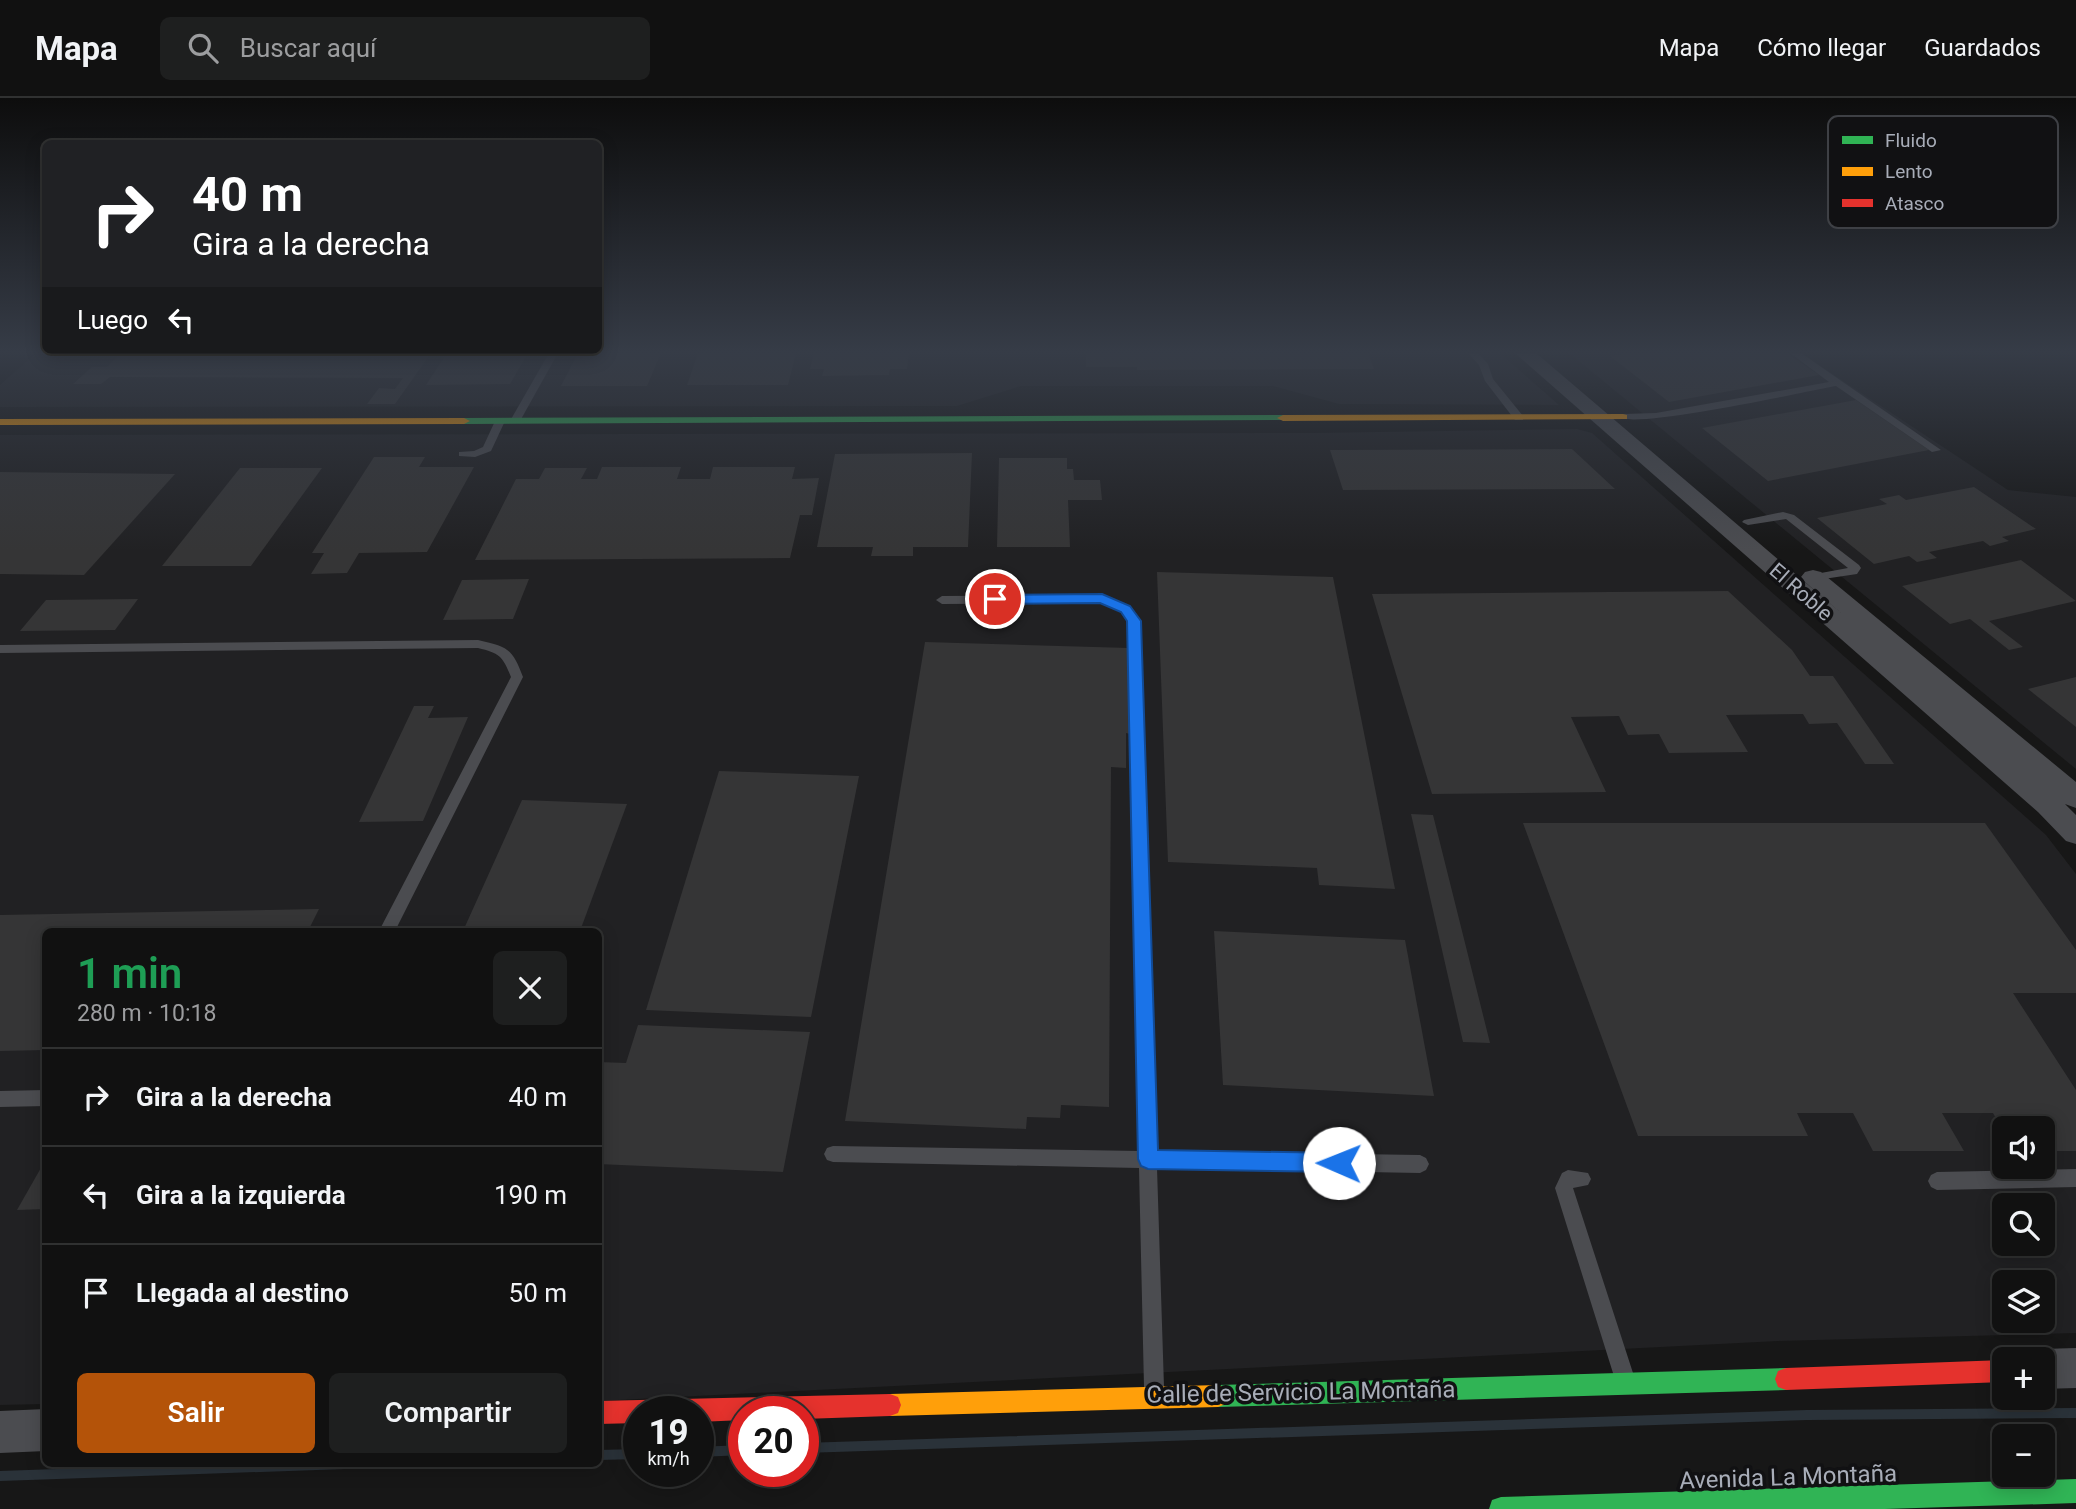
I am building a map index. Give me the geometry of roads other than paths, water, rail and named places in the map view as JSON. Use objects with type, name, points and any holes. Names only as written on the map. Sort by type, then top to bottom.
[{"type":"street","points":[[0,422],[1234,419]]},
{"type":"street","name":"El Roble","points":[[1600,419],[2048,805],[2076,833]]},
{"type":"street","name":"El Roble","points":[[1625,419],[2076,798]]},
{"type":"street","points":[[2055,1369],[2076,1368]]},
{"type":"street","name":"Calle de Servicio La Montaña","points":[[602,1413],[1627,1385],[1992,1371]]},
{"type":"street","points":[[0,1432],[42,1430]]},
{"type":"street","name":"Avenida La Montaña","points":[[1500,1509],[1661,1507],[2076,1491]]},
{"type":"lane","points":[[1890,419],[1936,450]]},
{"type":"lane","points":[[463,454],[475,454],[487,449],[508,421]]},
{"type":"lane","points":[[1748,522],[1783,515],[1790,517],[1855,568],[1853,571],[1814,578]]},
{"type":"lane","points":[[942,600],[1102,599],[1125,609],[1134,621],[1154,1396]]},
{"type":"lane","points":[[0,649],[478,644],[495,648],[509,656],[517,677],[389,928]]},
{"type":"lane","points":[[0,1099],[42,1098]]},
{"type":"lane","points":[[833,1154],[1420,1164]]},
{"type":"lane","points":[[1937,1181],[2076,1178]]},
{"type":"lane","points":[[1582,1179],[1567,1179],[1564,1188],[1627,1385]]},
{"type":"waterway","points":[[819,1447],[1807,1415],[2076,1413]]},
{"type":"waterway","points":[[714,1451],[728,1451]]},
{"type":"waterway","points":[[602,1455],[623,1454]]},
{"type":"waterway","points":[[0,1476],[258,1467]]}]
